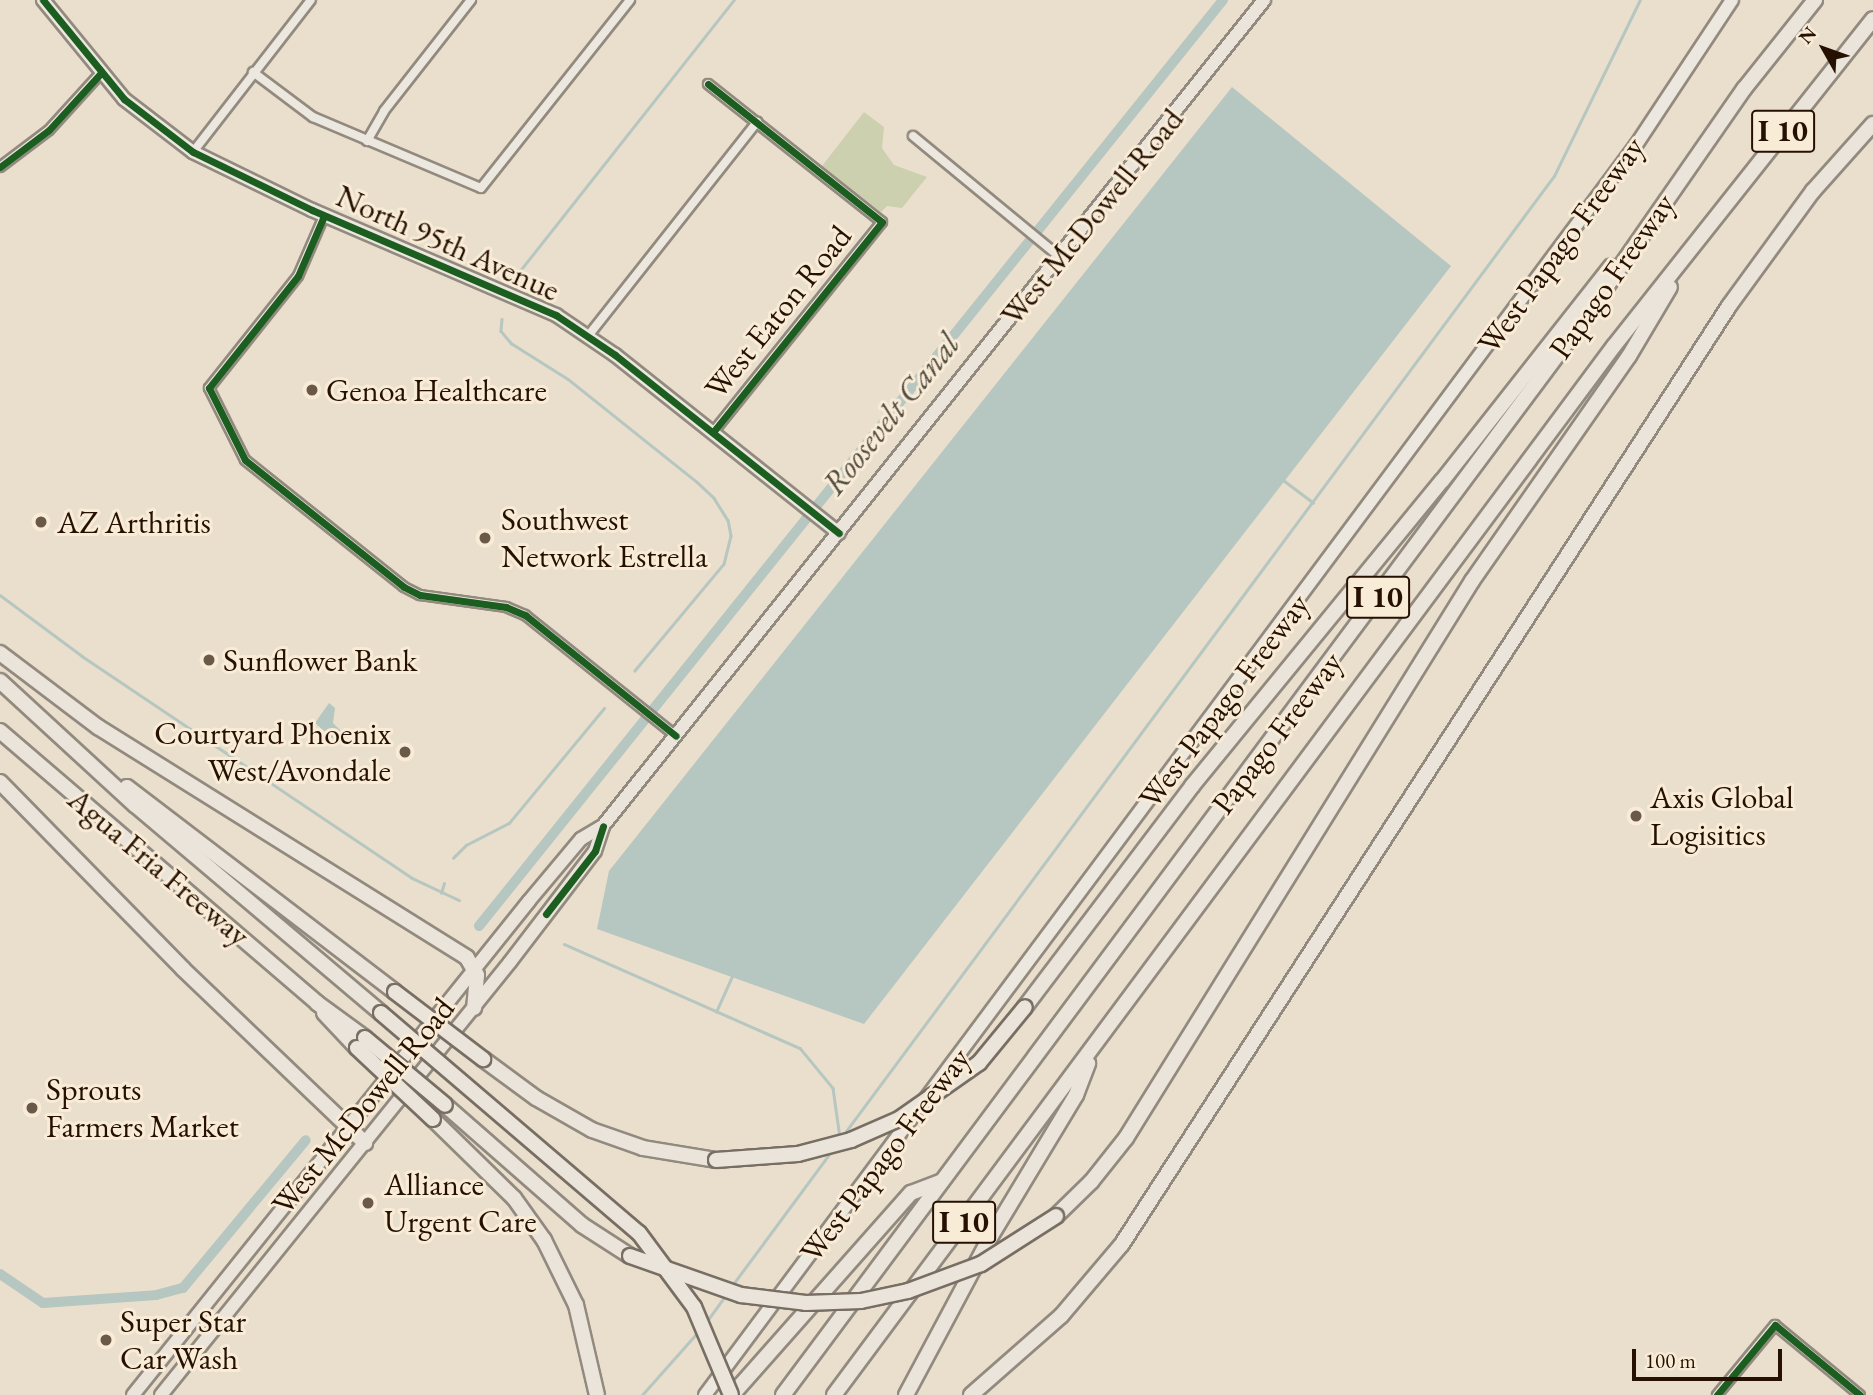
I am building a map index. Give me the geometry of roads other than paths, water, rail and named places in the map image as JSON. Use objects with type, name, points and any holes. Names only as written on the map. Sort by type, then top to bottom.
[{"type":"highway","name":"Papago Freeway","points":[[783,1395],[1582,322],[1656,214],[1815,0]]},
{"type":"highway","name":"Papago Freeway","points":[[834,1395],[1597,368],[1873,19]]},
{"type":"highway","points":[[971,1395],[1036,1341],[1122,1244],[1729,306],[1806,200],[1873,124]]},
{"type":"highway","points":[[91,762],[536,1098],[592,1130],[655,1151],[716,1160],[798,1154],[851,1140],[899,1119],[979,1063],[1025,1007],[1209,765],[1442,481],[1570,313],[1656,214]]},
{"type":"highway","points":[[361,1043],[445,1105],[582,1225],[630,1256],[741,1295],[807,1303],[861,1301],[908,1291],[981,1264],[1056,1216],[1091,1182],[1126,1138],[1472,581],[1629,356],[1695,245]]},
{"type":"highway","points":[[0,653],[107,733],[475,967],[474,1008]]},
{"type":"highway","name":"Agua Fria Freeway","points":[[0,681],[91,762]]},
{"type":"highway","name":"Agua Fria Freeway","points":[[0,731],[361,1043]]},
{"type":"highway","points":[[91,762],[135,805],[639,1233],[694,1307],[731,1395],[911,1193],[943,1181]]},
{"type":"highway","points":[[0,782],[183,969],[345,1127],[365,1143]]},
{"type":"highway","points":[[361,1043],[433,1119],[498,1181],[536,1227],[566,1282],[584,1329],[597,1395]]},
{"type":"highway","points":[[906,1395],[991,1237],[1076,1095],[1093,1049]]},
{"type":"main road","name":"North 95th Avenue","points":[[43,0],[100,74],[156,127],[193,152],[324,216],[487,283],[588,336],[839,533]]},
{"type":"main road","name":"West McDowell Road","points":[[133,1395],[475,967],[581,839],[603,826],[676,736],[1264,0]]},
{"type":"main road","name":"West Papago Freeway","points":[[705,1395],[1627,157],[1732,0]]},
{"type":"main road","name":"West McDowell Road","points":[[162,1395],[474,1008],[595,851],[603,826]]},
{"type":"street","points":[[193,152],[311,0]]},
{"type":"street","points":[[368,141],[384,111],[471,0]]},
{"type":"street","points":[[253,72],[313,117],[481,188],[629,0]]},
{"type":"street","points":[[0,167],[49,130],[100,74]]},
{"type":"street","points":[[588,336],[757,122],[708,84]]},
{"type":"street","name":"West Eaton Road","points":[[713,432],[882,222],[757,122]]},
{"type":"street","points":[[912,136],[1060,257]]},
{"type":"street","points":[[324,216],[298,276],[209,388],[241,453],[255,470],[404,587],[420,595],[517,611],[676,736]]},
{"type":"street","points":[[1717,1395],[1775,1325],[1860,1395]]},
{"type":"waterway","points":[[519,272],[734,0]]},
{"type":"waterway","name":"Roosevelt Canal","points":[[479,926],[1223,0]]},
{"type":"waterway","points":[[841,1138],[1554,176],[1640,0]]},
{"type":"waterway","points":[[502,319],[501,331],[511,343],[568,379],[697,482],[714,498],[728,520],[731,536],[724,564],[635,671]]},
{"type":"waterway","points":[[1282,479],[1313,502]]},
{"type":"waterway","points":[[0,595],[82,656],[412,878],[459,900]]},
{"type":"waterway","points":[[453,858],[466,845],[509,823],[604,708]]},
{"type":"waterway","points":[[441,893],[444,883]]},
{"type":"waterway","points":[[564,944],[800,1048],[833,1088],[840,1138]]},
{"type":"waterway","points":[[716,1012],[733,974]]},
{"type":"waterway","name":"Roosevelt Canal","points":[[0,1274],[43,1303],[156,1295],[183,1288],[306,1140]]},
{"type":"waterway","points":[[731,1287],[831,1152]]},
{"type":"waterway","points":[[707,1321],[725,1296]]},
{"type":"waterway","points":[[642,1395],[698,1332]]},
{"type":"place","name":"Genoa Healthcare","points":[[312,390]]},
{"type":"place","name":"AZ Arthritis","points":[[41,522]]},
{"type":"place","name":"Southwest Network Estrella","points":[[485,538]]},
{"type":"place","name":"Sunflower Bank","points":[[209,660]]},
{"type":"place","name":"Courtyard Phoenix West/Avondale","points":[[405,752]]},
{"type":"place","name":"Axis Global Logisitics","points":[[1636,816]]},
{"type":"place","name":"Sprouts Farmers Market","points":[[32,1108]]},
{"type":"place","name":"Alliance Urgent Care","points":[[368,1203]]},
{"type":"place","name":"Super Star Car Wash","points":[[106,1340]]}]
